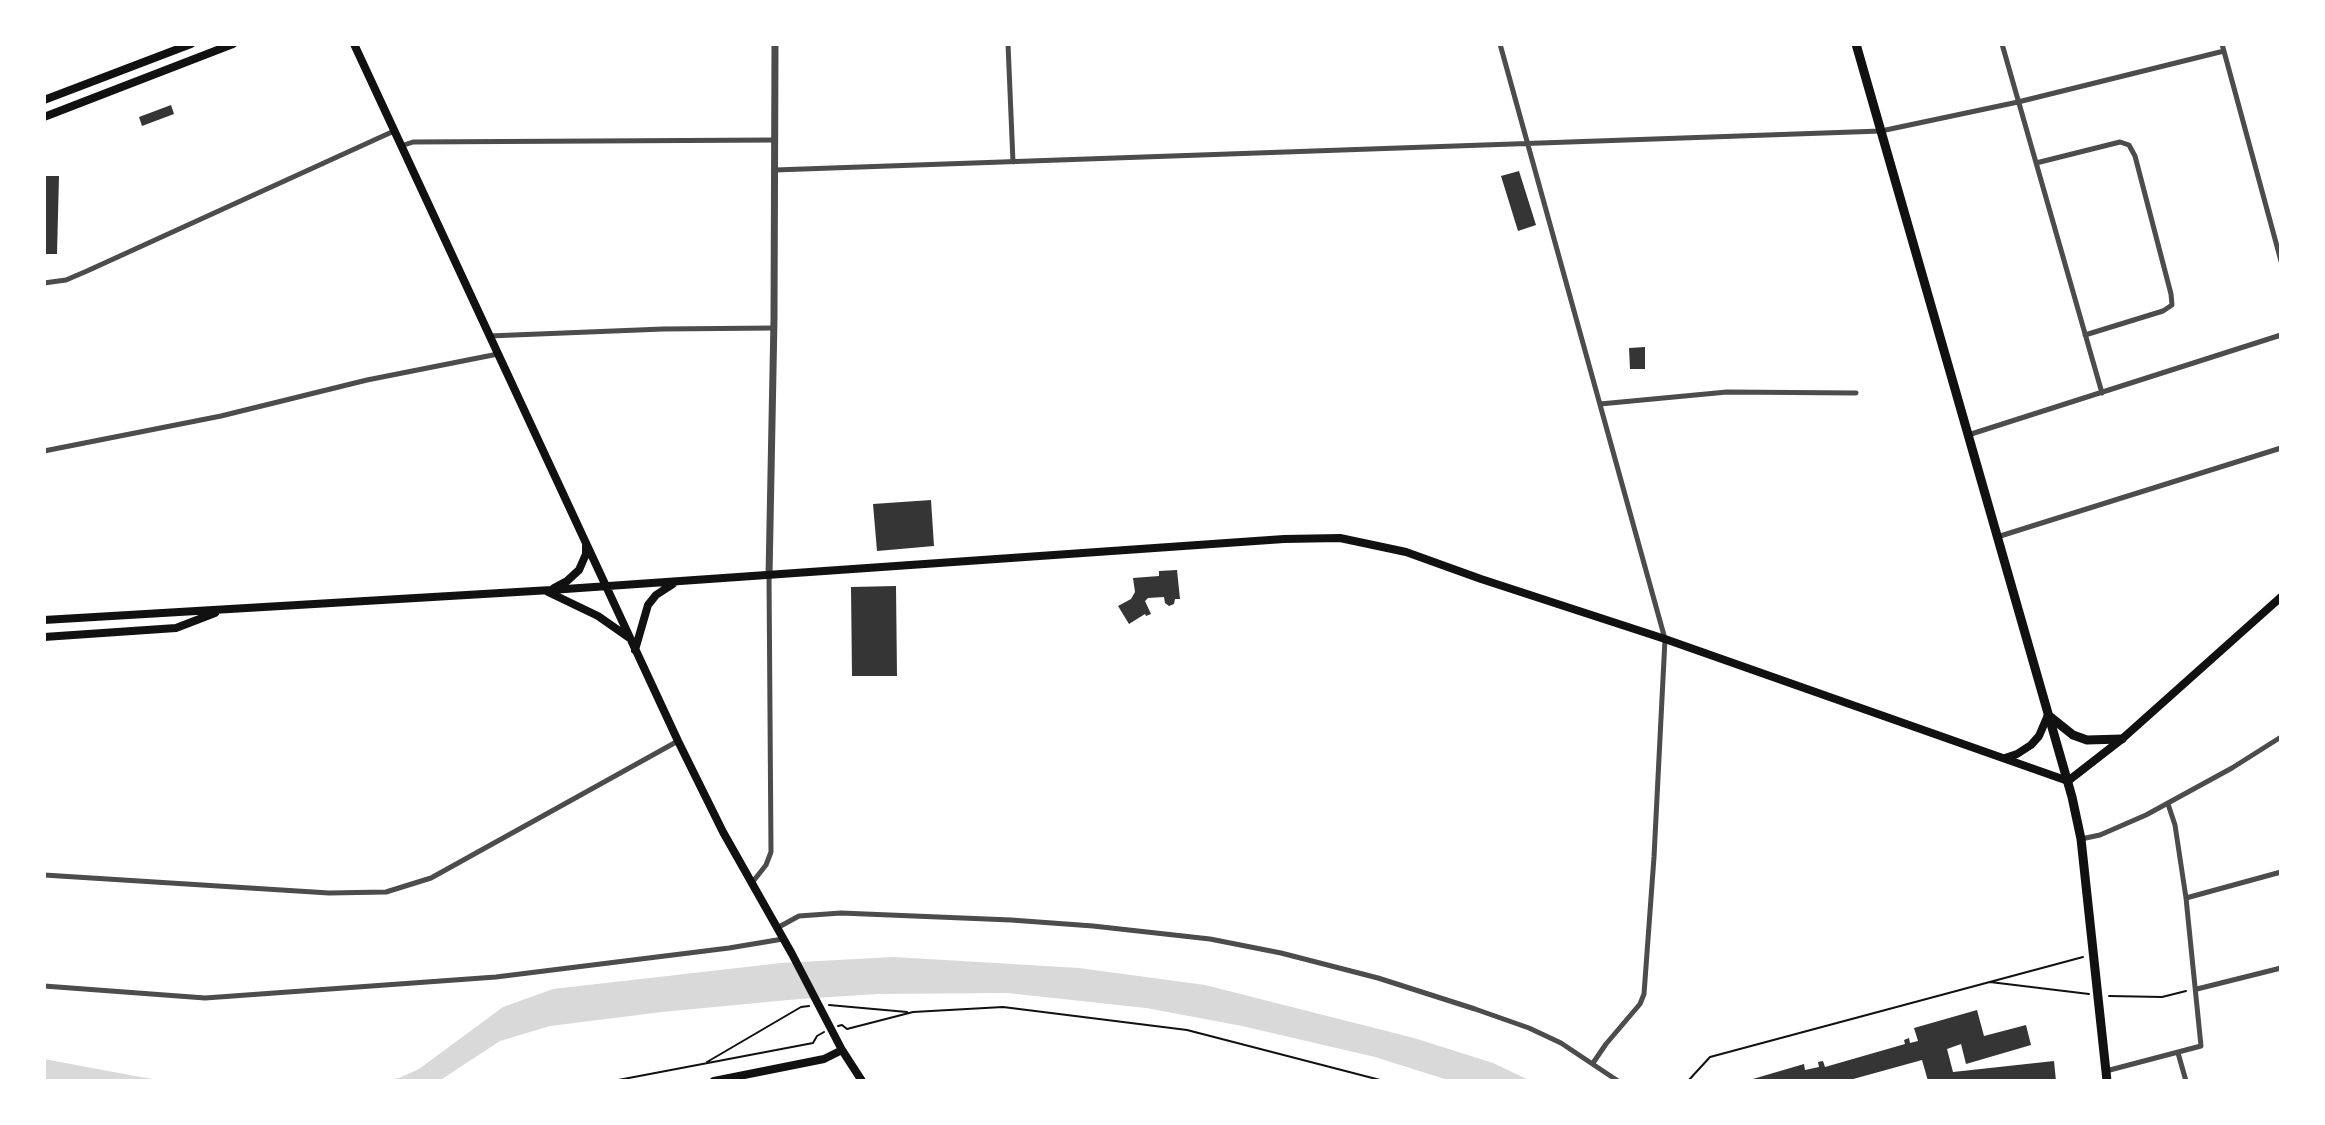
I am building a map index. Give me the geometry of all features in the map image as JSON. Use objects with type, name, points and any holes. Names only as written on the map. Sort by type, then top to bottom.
[{"type":"highway","points":[[1856,44],[2067,781],[2081,839],[2106,1076]]},
{"type":"highway","points":[[2048,715],[2073,735],[2087,740],[2122,739]]},
{"type":"main road","points":[[44,100],[191,44]]},
{"type":"main road","points":[[44,117],[233,44]]},
{"type":"main road","points":[[354,44],[716,819],[842,1050],[862,1081]]},
{"type":"main road","points":[[83,85],[89,99]]},
{"type":"main road","points":[[44,620],[769,576],[1284,539],[1340,538],[1406,552],[1664,639],[2067,781],[2122,739],[2281,597]]},
{"type":"main road","points":[[546,590],[567,581],[579,570],[586,554],[586,539]]},
{"type":"main road","points":[[635,650],[649,605],[663,588],[677,582]]},
{"type":"main road","points":[[546,590],[598,616],[630,638]]},
{"type":"main road","points":[[44,637],[176,628],[221,610]]},
{"type":"main road","points":[[2005,758],[2031,745],[2045,725],[2048,715]]},
{"type":"main road","points":[[713,1081],[824,1059],[842,1050]]},
{"type":"street","points":[[751,884],[766,865],[771,852],[769,576],[774,328],[775,44]]},
{"type":"street","points":[[1008,44],[1013,162]]},
{"type":"street","points":[[1500,44],[1664,639],[1654,858],[1644,994],[1640,1004],[1606,1044],[1594,1063]]},
{"type":"street","points":[[2002,44],[2102,393]]},
{"type":"street","points":[[2222,44],[2281,261]]},
{"type":"street","points":[[775,170],[1881,131],[2018,102],[2224,51]]},
{"type":"street","points":[[44,283],[66,280],[87,271],[394,131]]},
{"type":"street","points":[[401,146],[413,142],[775,140]]},
{"type":"street","points":[[2036,163],[2120,142],[2129,145],[2135,156],[2172,305],[2163,311],[2085,335]]},
{"type":"street","points":[[489,336],[663,329],[774,328]]},
{"type":"street","points":[[1968,435],[2281,335]]},
{"type":"street","points":[[44,451],[221,416],[367,380],[498,354]]},
{"type":"street","points":[[1601,404],[1718,393],[1856,393]]},
{"type":"street","points":[[1997,538],[2281,448]]},
{"type":"street","points":[[2081,839],[2124,825],[2168,804],[2281,737]]},
{"type":"street","points":[[44,875],[329,893],[386,891],[431,878],[678,741]]},
{"type":"street","points":[[2106,1076],[2201,1046],[2186,898],[2175,825],[2168,804]]},
{"type":"street","points":[[2186,898],[2281,872]]},
{"type":"street","points":[[777,928],[799,916],[841,913],[1065,924],[1210,939],[1281,953],[1378,978],[1475,1009],[1529,1028],[1561,1043],[1618,1081]]},
{"type":"street","points":[[44,986],[205,998],[496,977],[783,939]]},
{"type":"street","points":[[2197,989],[2281,968]]},
{"type":"street","points":[[2178,1053],[2186,1081]]},
{"type":"path","points":[[1688,1081],[1710,1057],[2093,954]]},
{"type":"path","points":[[1989,982],[2097,995],[2162,997],[2197,989]]},
{"type":"path","points":[[841,1005],[913,1012],[1003,1007],[1187,1030],[1384,1081]]},
{"type":"path","points":[[706,1063],[801,1007]]},
{"type":"path","points":[[613,1081],[813,1043],[817,1036],[831,1028],[842,1025],[847,1028],[913,1012]]},
{"type":"shaded area","points":[[894,957],[1079,968],[1205,985],[1414,1038],[1493,1063],[1531,1081],[1451,1081],[1375,1057],[1242,1026],[1146,1008],[1007,993],[878,994],[799,999],[550,1026],[500,1041],[439,1081],[377,1081],[399,1078],[419,1069],[503,1007],[553,989],[781,963]]},
{"type":"shaded area","points":[[44,1059],[135,1076],[166,1081],[44,1081]]},
{"type":"building","points":[[171,105],[174,114],[142,126],[139,117]]},
{"type":"building","points":[[1519,171],[1536,225],[1518,231],[1501,176]]},
{"type":"building","points":[[44,176],[59,176],[57,254],[44,254]]},
{"type":"building","points":[[1645,347],[1645,369],[1630,369],[1629,348]]},
{"type":"building","points":[[931,500],[934,546],[877,551],[873,504]]},
{"type":"building","points":[[1177,570],[1180,599],[1175,599],[1174,604],[1169,606],[1164,597],[1148,598],[1145,601],[1151,614],[1145,614],[1129,624],[1118,606],[1131,599],[1135,592],[1133,578],[1159,576],[1159,571]]},
{"type":"building","points":[[896,586],[897,676],[852,676],[851,587]]},
{"type":"building","points":[[1977,1010],[1984,1036],[2026,1025],[2031,1045],[1966,1064],[1961,1044],[1947,1049],[1953,1072],[2054,1061],[2056,1081],[1928,1081],[1922,1060],[1846,1081],[1746,1081],[1804,1064],[1805,1070],[1819,1067],[1818,1062],[1823,1061],[1825,1067],[1905,1044],[1904,1040],[1909,1038],[1910,1043],[1918,1041],[1914,1028]]}]
